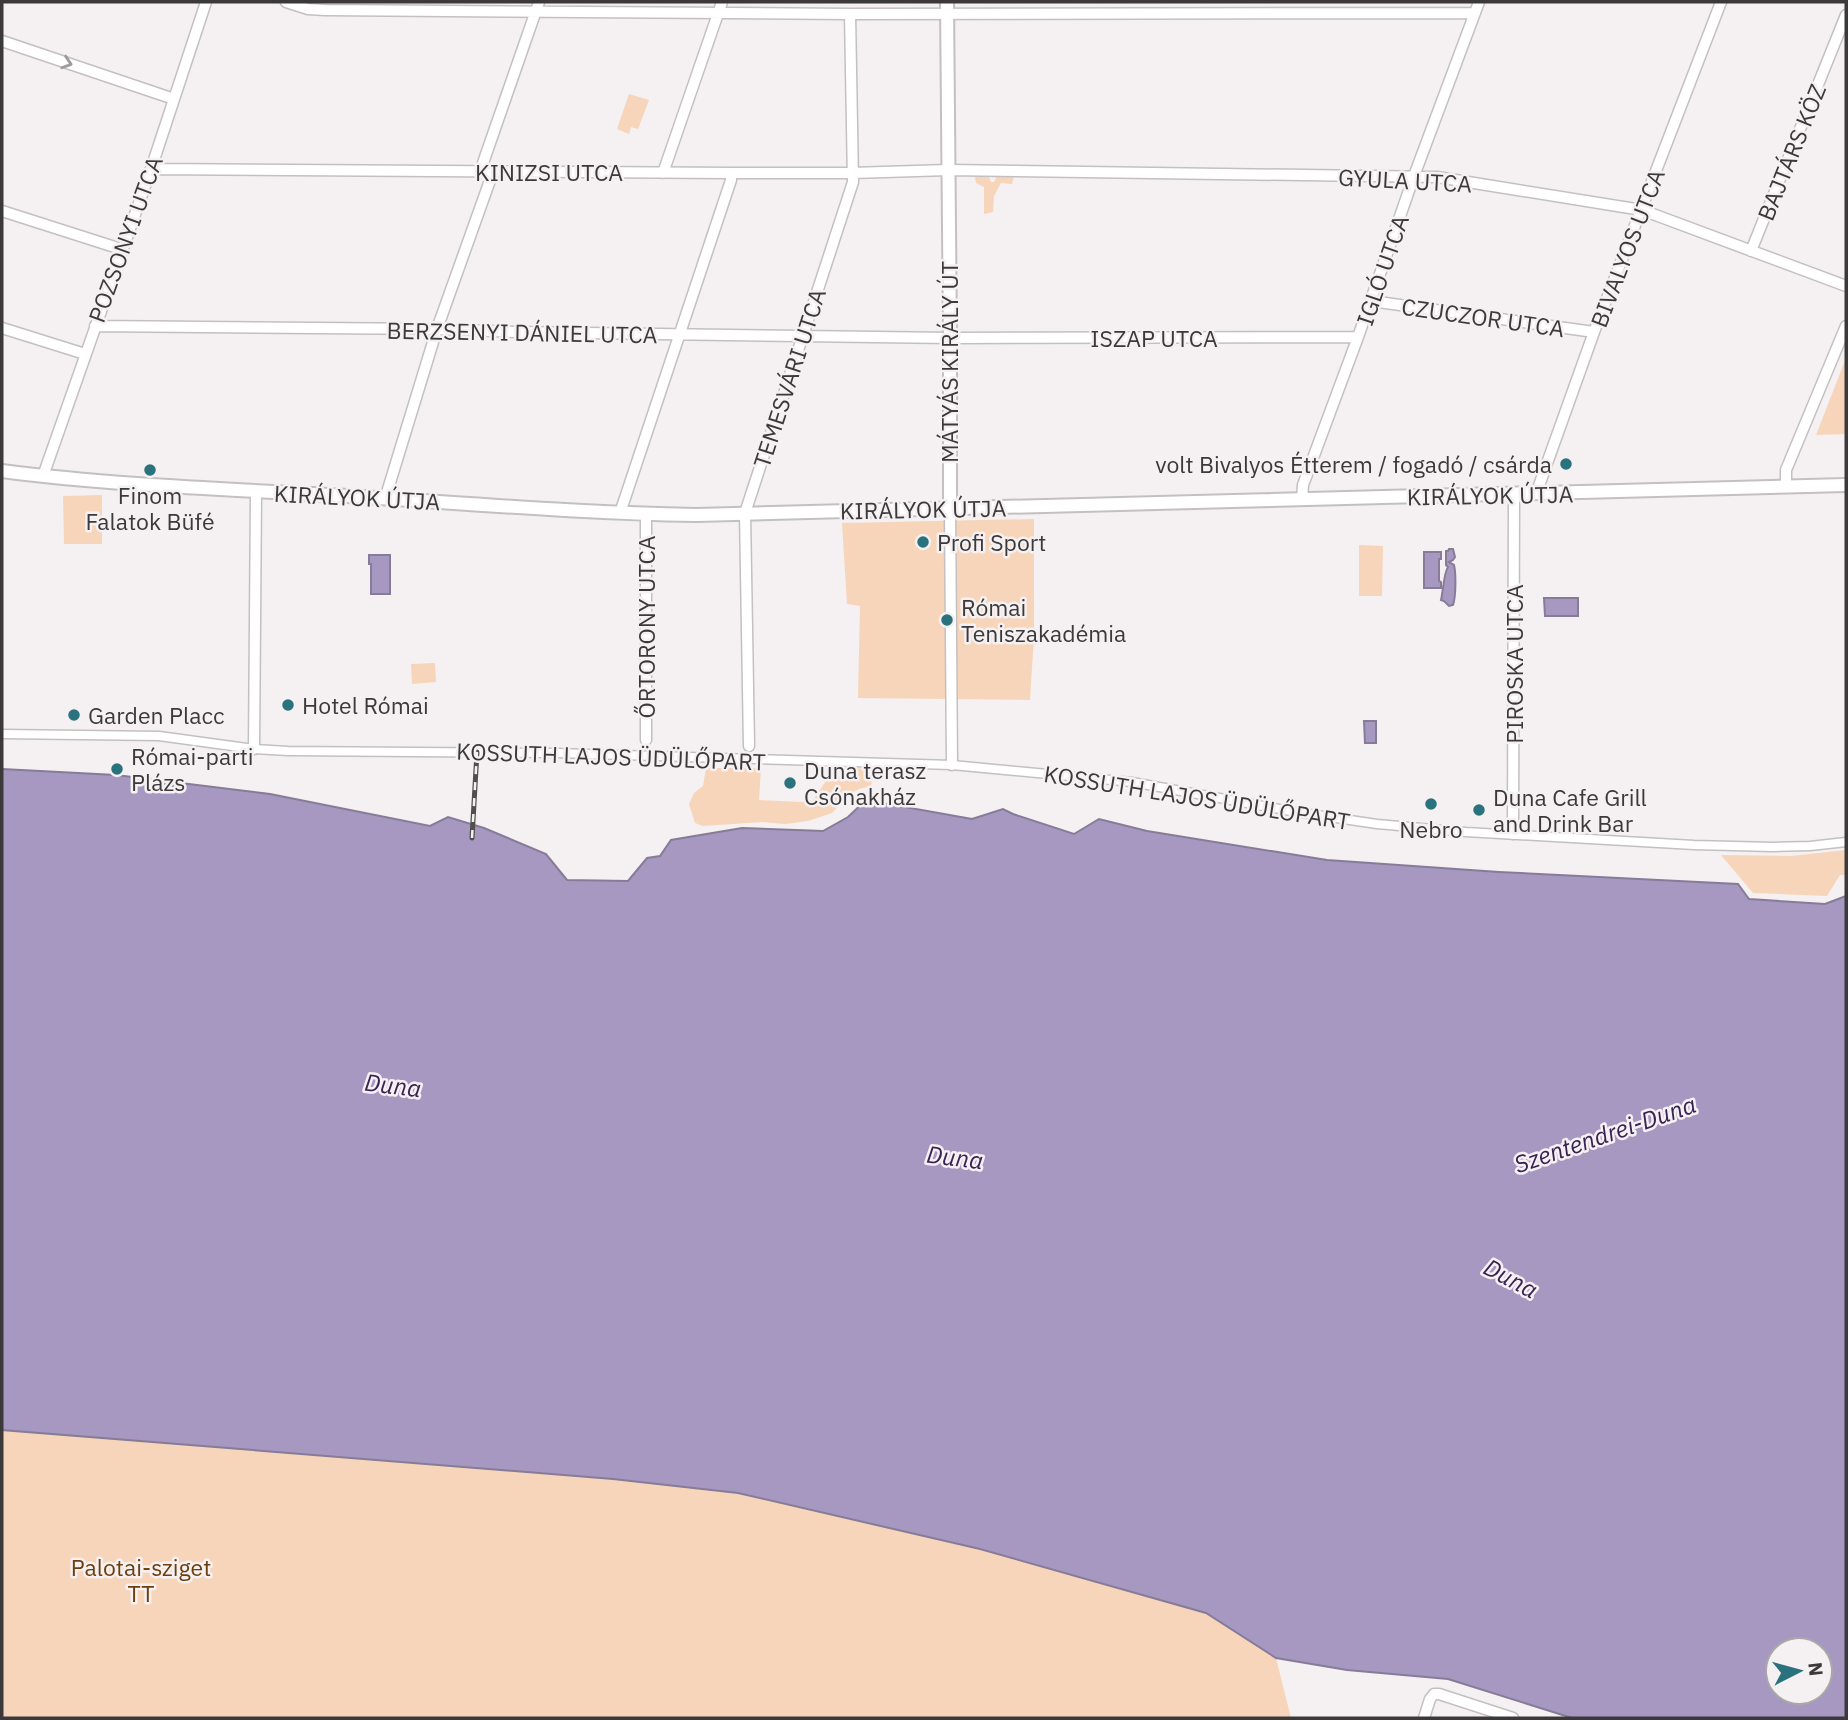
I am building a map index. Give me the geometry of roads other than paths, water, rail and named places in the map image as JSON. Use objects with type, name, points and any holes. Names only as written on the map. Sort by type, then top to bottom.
[{"type":"street","name":"POZSONYI UTCA","points":[[43,476],[151,169],[206,2]]},
{"type":"street","points":[[286,2],[308,9],[325,10],[538,6],[720,7],[850,14],[947,7],[1475,13]]},
{"type":"street","name":"IGLÓ UTCA","points":[[1302,500],[1303,485],[1479,2]]},
{"type":"street","name":"BIVALYOS UTCA","points":[[1535,494],[1721,2]]},
{"type":"street","points":[[385,499],[487,172],[483,163],[538,6]]},
{"type":"street","points":[[663,173],[720,7]]},
{"type":"street","name":"MÁTYÁS KIRÁLY ÚT","points":[[947,7],[951,765]]},
{"type":"street","name":"TEMESVÁRI UTCA","points":[[749,746],[745,513],[853,182],[850,14]]},
{"type":"street","name":"BAJTÁRS KÖZ","points":[[1751,251],[1846,15]]},
{"type":"street","points":[[2,41],[174,99]]},
{"type":"street","name":"KINIZSI UTCA","points":[[151,169],[663,173],[948,170]]},
{"type":"street","name":"GYULA UTCA","points":[[948,170],[1437,177],[1642,210],[1846,286]]},
{"type":"street","points":[[620,513],[731,180],[731,173]]},
{"type":"street","points":[[2,211],[121,249]]},
{"type":"street","name":"CZUCZOR UTCA","points":[[1371,302],[1594,332]]},
{"type":"street","name":"BERZSENYI DÁNIEL UTCA","points":[[95,326],[950,338]]},
{"type":"street","points":[[1786,486],[1786,470],[1846,326]]},
{"type":"street","points":[[2,328],[85,355]]},
{"type":"street","name":"ISZAP UTCA","points":[[950,338],[1358,337]]},
{"type":"street","name":"KIRÁLYOK ÚTJA","points":[[2,471],[256,492],[696,515],[1846,485]]},
{"type":"street","points":[[254,750],[256,492]]},
{"type":"street","name":"PIROSKA UTCA","points":[[1513,834],[1514,494]]},
{"type":"street","name":"ŐRTORONY UTCA","points":[[646,514],[646,740]]},
{"type":"street","name":"KOSSUTH LAJOS ÜDÜLŐPART","points":[[2,734],[159,736],[254,750],[556,753],[951,765],[1132,782],[1377,824],[1654,843],[1773,847],[1846,842]]},
{"type":"street","points":[[1424,1718],[1430,1699],[1439,1694],[1513,1718]]},
{"type":"water","points":[[1453,549],[1455,557],[1449,562],[1454,565],[1455,596],[1453,605],[1449,606],[1441,600],[1448,567],[1446,551]]},
{"type":"water","points":[[1424,552],[1441,552],[1441,588],[1424,588]]},
{"type":"water","points":[[369,555],[390,555],[390,594],[371,594]]},
{"type":"water","points":[[1544,598],[1578,598],[1578,616],[1545,616]]},
{"type":"water","points":[[1364,721],[1376,721],[1376,743],[1365,743]]},
{"type":"water","points":[[2,769],[116,775],[270,794],[430,826],[448,817],[484,828],[546,854],[567,880],[628,881],[647,858],[660,856],[671,840],[742,828],[823,831],[848,817],[866,800],[972,819],[1003,809],[1074,834],[1099,819],[1147,831],[1327,860],[1738,884],[1749,899],[1825,904],[1846,896],[1846,1718],[1572,1718],[1448,1679],[1347,1670],[1276,1658],[1206,1613],[980,1549],[738,1493],[613,1479],[2,1430]]},
{"type":"railway","points":[[472,838],[477,752]]},
{"type":"place","name":"volt Bivalyos Étterem / fogadó / csárda","points":[[1566,464]]},
{"type":"place","name":"Finom Falatok Büfé","points":[[150,470]]},
{"type":"place","name":"Profi Sport","points":[[923,542]]},
{"type":"place","name":"Római Teniszakadémia","points":[[947,620]]},
{"type":"place","name":"Hotel Római","points":[[288,705]]},
{"type":"place","name":"Garden Placc","points":[[74,715]]},
{"type":"place","name":"Római-parti Plázs","points":[[117,769]]},
{"type":"place","name":"Duna terasz Csónakház","points":[[790,783]]},
{"type":"place","name":"Nebro","points":[[1431,804]]},
{"type":"place","name":"Duna Cafe Grill and Drink Bar","points":[[1479,810]]},
{"type":"water label","name":"Duna","points":[[393,1085]]},
{"type":"water label","name":"Szentendrei-Duna","points":[[1605,1134]]},
{"type":"water label","name":"Duna","points":[[955,1157]]},
{"type":"water label","name":"Duna","points":[[1511,1278]]},
{"type":"park label","name":"Palotai-sziget TT","points":[[141,1580]]}]
